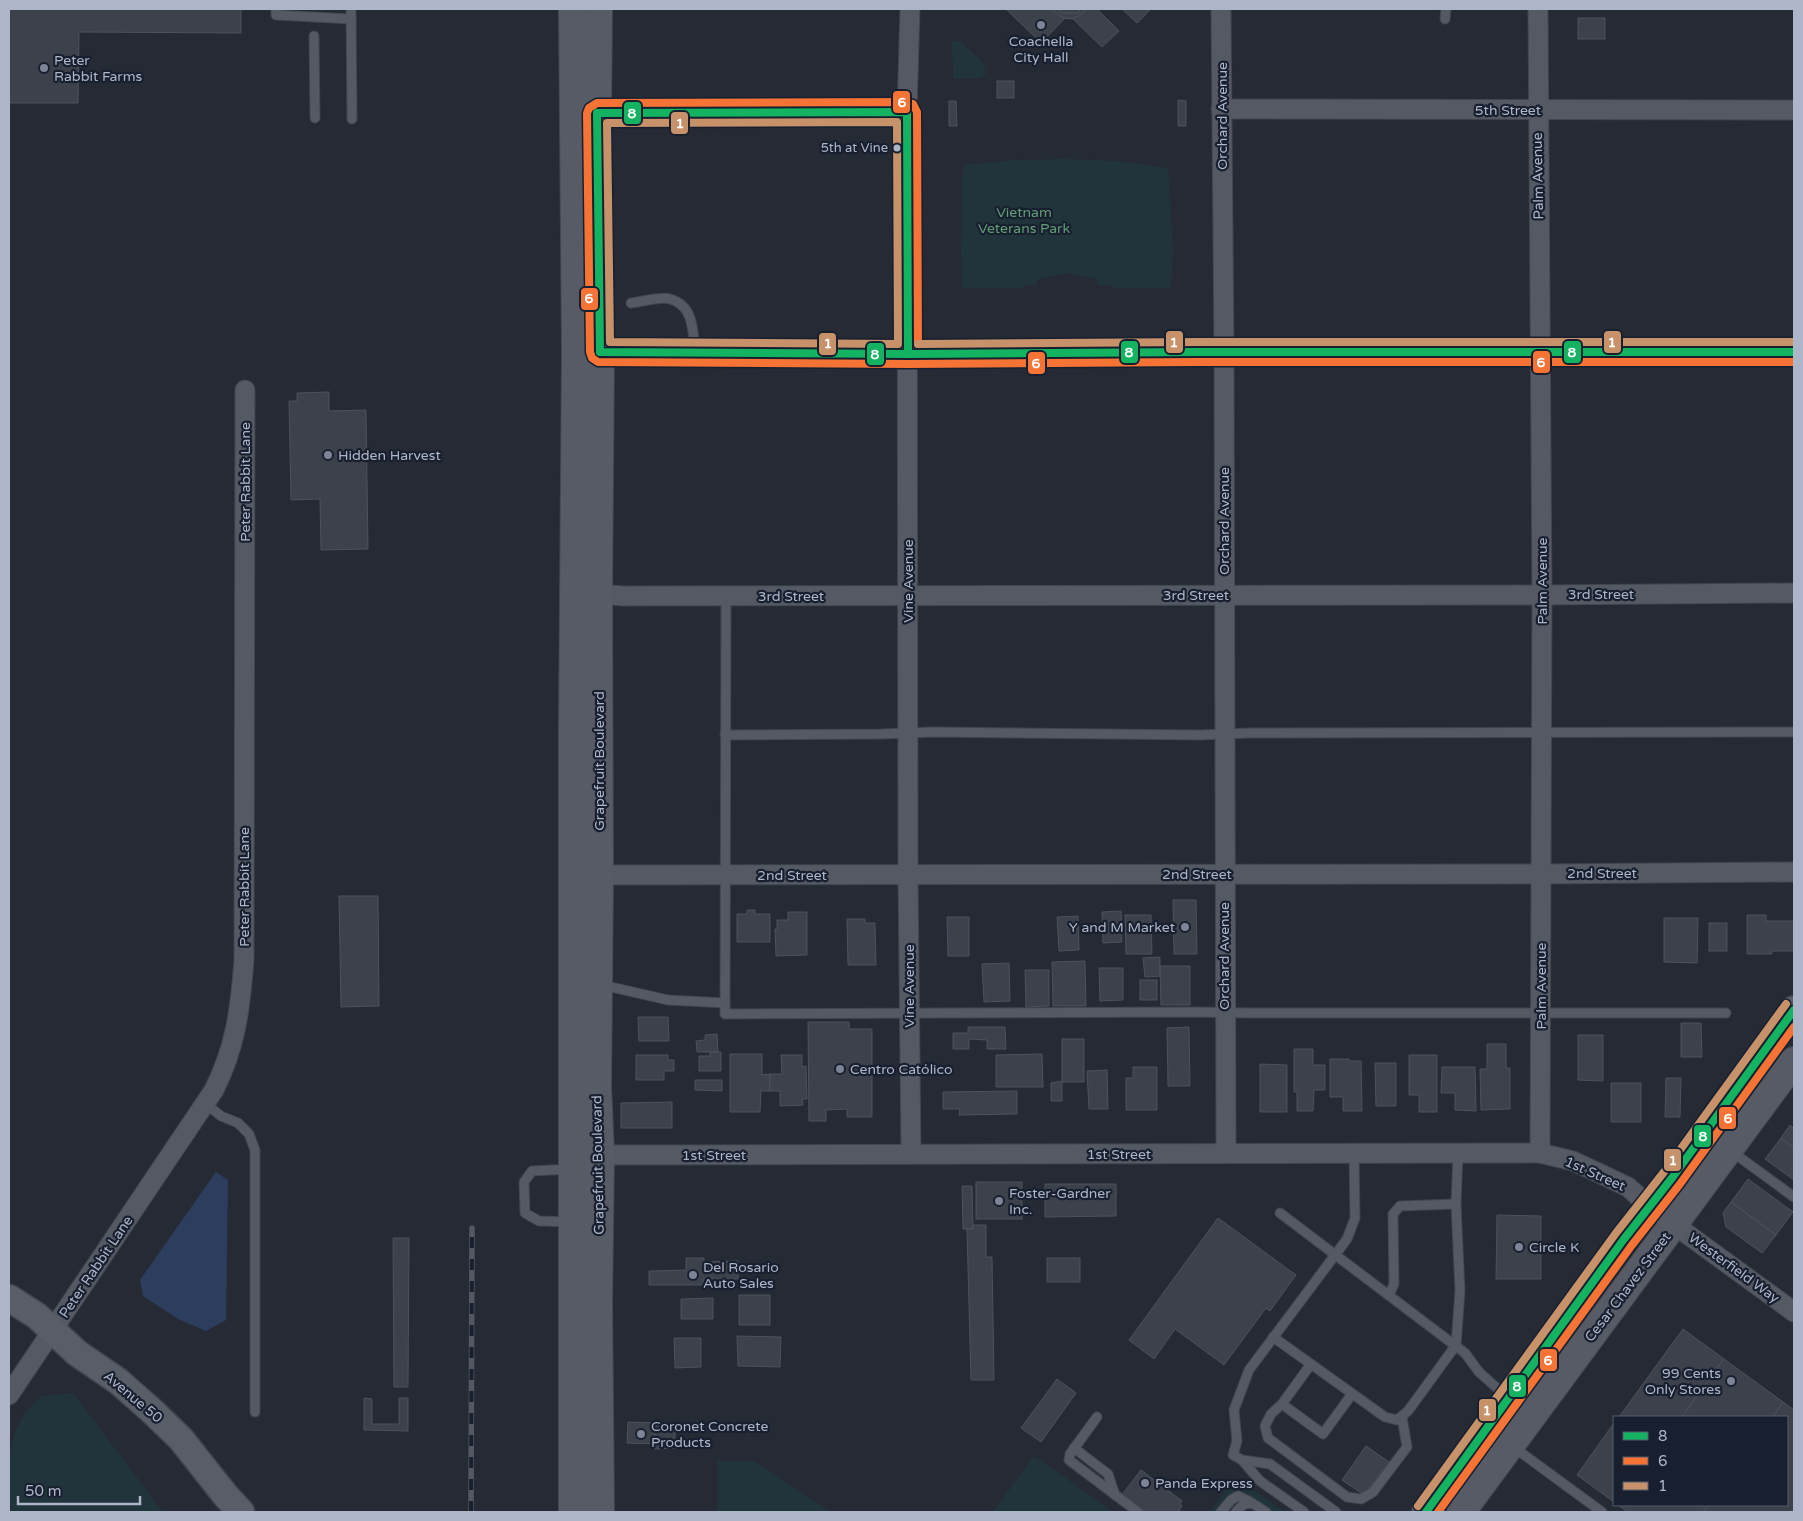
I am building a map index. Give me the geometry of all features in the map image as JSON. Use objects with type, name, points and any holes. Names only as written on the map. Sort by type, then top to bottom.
[{"type":"main road","name":"Grapefruit Boulevard","points":[[573,9],[598,594],[599,875],[597,1086],[582,1159],[574,1222],[573,1512]]},
{"type":"main road","name":"Grapefruit Boulevard","points":[[598,9],[597,113],[588,352],[574,514],[582,1159],[598,1283],[600,1512]]},
{"type":"main road","points":[[1426,1512],[1624,1239],[1650,1207],[1794,1010]]},
{"type":"main road","name":"Cesar Chavez Street","points":[[1461,1512],[1794,1061]]},
{"type":"main road","name":"Avenue 50","points":[[9,1298],[37,1316],[77,1353],[118,1380],[152,1411],[181,1439],[241,1512]]},
{"type":"street","name":"Vine Avenue","points":[[910,9],[907,112],[908,875],[911,1154]]},
{"type":"street","name":"Orchard Avenue","points":[[1221,9],[1224,352],[1226,1153]]},
{"type":"street","name":"Palm Avenue","points":[[1538,9],[1537,110],[1542,595],[1540,1153]]},
{"type":"street","name":"5th Street","points":[[1221,109],[1794,110]]},
{"type":"street","points":[[597,113],[907,112]]},
{"type":"street","points":[[588,352],[908,354],[1794,352]]},
{"type":"street","name":"Peter Rabbit Lane","points":[[9,1396],[206,1104],[222,1076],[232,1049],[240,1009],[244,961],[245,390]]},
{"type":"street","name":"3rd Street","points":[[598,594],[623,596],[726,596],[1794,593]]},
{"type":"street","name":"2nd Street","points":[[599,875],[1794,872]]},
{"type":"street","name":"1st Street","points":[[582,1159],[911,1154],[1540,1153],[1573,1161],[1628,1187],[1650,1207]]},
{"type":"street","name":"Westerfield Way","points":[[1650,1207],[1794,1312]]},
{"type":"lane","points":[[276,9],[276,15],[352,19]]},
{"type":"lane","points":[[351,9],[352,119]]},
{"type":"lane","points":[[1445,19],[1446,9]]},
{"type":"lane","points":[[314,36],[315,118]]},
{"type":"lane","points":[[631,303],[670,298],[685,307],[691,319],[695,352]]},
{"type":"lane","points":[[726,596],[725,1014],[1726,1013]]},
{"type":"lane","points":[[726,735],[1794,732]]},
{"type":"lane","points":[[598,988],[611,987],[668,1000],[725,1002]]},
{"type":"lane","points":[[206,1104],[221,1116],[238,1123],[249,1134],[255,1150],[255,1412]]},
{"type":"lane","points":[[1729,1150],[1794,1197]]},
{"type":"lane","points":[[1273,1337],[1385,1417],[1397,1420],[1408,1412],[1456,1345],[1460,1291],[1456,1204],[1458,1152]]},
{"type":"lane","points":[[1304,1512],[1260,1481],[1242,1460],[1233,1455],[1237,1441],[1234,1410],[1249,1370],[1347,1239],[1355,1218],[1354,1153]]},
{"type":"lane","points":[[574,1222],[539,1221],[525,1214],[524,1182],[532,1171],[582,1159]]},
{"type":"lane","points":[[1389,1295],[1394,1284],[1393,1214],[1400,1206],[1456,1204]]},
{"type":"lane","points":[[1280,1213],[1456,1345],[1465,1353],[1479,1372],[1510,1398]]},
{"type":"lane","points":[[1311,1364],[1282,1404],[1271,1414],[1265,1426],[1268,1438],[1347,1497],[1362,1499],[1372,1492],[1407,1447],[1402,1417]]},
{"type":"lane","points":[[1282,1404],[1323,1434],[1352,1394]]},
{"type":"lane","points":[[1097,1417],[1068,1457],[1070,1462],[1138,1512]]},
{"type":"lane","points":[[1510,1444],[1602,1512]]},
{"type":"lane","points":[[1074,1448],[1108,1474],[1115,1495]]},
{"type":"lane","points":[[1242,1460],[1270,1464],[1336,1512]]},
{"type":"lane","points":[[1221,1512],[1233,1497],[1238,1496],[1243,1497],[1266,1512]]},
{"type":"lane","points":[[1236,1512],[1248,1503],[1256,1505]]},
{"type":"green space","points":[[952,41],[960,41],[985,65],[983,68],[987,72],[981,78],[953,79]]},
{"type":"green space","name":"Vietnam Veterans Park","points":[[1066,159],[1117,161],[1168,168],[1173,251],[1171,288],[1113,288],[1112,285],[1097,285],[1097,279],[1065,273],[1037,280],[1037,285],[1023,285],[1023,288],[963,288],[961,252],[963,165],[1014,160]]},
{"type":"green space","points":[[73,1393],[163,1512],[12,1512],[8,1476],[11,1450],[18,1427],[25,1414],[41,1396]]},
{"type":"green space","points":[[1034,1456],[1114,1512],[993,1512]]},
{"type":"green space","points":[[718,1461],[755,1461],[830,1512],[718,1512]]},
{"type":"green space","points":[[1230,1484],[1244,1484],[1285,1512],[1273,1512],[1249,1495],[1238,1492],[1229,1495],[1216,1512],[1210,1512]]},
{"type":"water","points":[[216,1172],[228,1180],[226,1320],[206,1331],[178,1319],[143,1296],[140,1280]]},
{"type":"building","name":"Peter Rabbit Farms","points":[[9,9],[241,9],[241,33],[79,32],[78,103],[9,103]]},
{"type":"building","name":"Coachella City Hall","points":[[1006,9],[1097,9],[1119,31],[1102,47],[1073,19],[1065,18],[1041,43]]},
{"type":"building","points":[[1052,9],[1087,9],[1079,16],[1069,19],[1059,16]]},
{"type":"building","points":[[1060,9],[1079,9],[1079,13],[1060,13]]},
{"type":"building","points":[[1122,9],[1151,9],[1137,23]]},
{"type":"building","points":[[1578,18],[1605,18],[1605,39],[1578,39]]},
{"type":"building","points":[[997,81],[1014,81],[1014,98],[997,98]]},
{"type":"building","points":[[1178,100],[1186,101],[1186,126],[1178,126]]},
{"type":"building","points":[[949,101],[956,101],[957,126],[949,126]]},
{"type":"building","name":"Hidden Harvest","points":[[329,392],[329,411],[366,410],[368,549],[321,550],[320,499],[291,500],[289,401],[297,401],[297,393]]},
{"type":"building","points":[[339,896],[378,896],[379,1006],[341,1007]]},
{"type":"building","name":"Y and M Market","points":[[1173,900],[1196,900],[1197,954],[1174,954]]},
{"type":"building","points":[[747,910],[755,910],[755,914],[770,914],[770,942],[737,942],[737,914],[747,914]]},
{"type":"building","points":[[1121,911],[1122,942],[1103,943],[1102,912]]},
{"type":"building","points":[[788,912],[807,912],[807,955],[776,956],[775,929],[777,929],[777,920],[788,920]]},
{"type":"building","points":[[1125,915],[1151,915],[1152,954],[1126,954]]},
{"type":"building","points":[[1747,915],[1766,915],[1766,921],[1794,921],[1794,951],[1772,951],[1772,954],[1747,954]]},
{"type":"building","points":[[1078,916],[1079,950],[1059,951],[1057,917]]},
{"type":"building","points":[[947,917],[969,917],[969,956],[948,956]]},
{"type":"building","points":[[1664,918],[1698,918],[1697,963],[1664,962]]},
{"type":"building","points":[[847,919],[865,919],[865,923],[875,923],[876,965],[848,965]]},
{"type":"building","points":[[1709,923],[1727,923],[1727,951],[1709,951]]},
{"type":"building","points":[[1160,957],[1160,976],[1145,977],[1143,958]]},
{"type":"building","points":[[1085,961],[1086,1006],[1053,1006],[1052,962]]},
{"type":"building","points":[[1009,963],[1010,1001],[984,1002],[982,964]]},
{"type":"building","points":[[1160,966],[1190,966],[1190,1005],[1161,1005]]},
{"type":"building","points":[[1099,968],[1123,968],[1123,1000],[1100,1001]]},
{"type":"building","points":[[1025,970],[1049,970],[1049,1006],[1026,1007]]},
{"type":"building","points":[[1140,980],[1157,980],[1157,1000],[1140,1000]]},
{"type":"building","points":[[638,1017],[668,1017],[669,1041],[639,1041]]},
{"type":"building","name":"Centro Católico","points":[[808,1022],[849,1022],[849,1029],[872,1029],[872,1117],[847,1117],[847,1109],[826,1110],[826,1121],[809,1121]]},
{"type":"building","points":[[1681,1023],[1701,1023],[1702,1057],[1681,1057]]},
{"type":"building","points":[[968,1027],[1005,1027],[1006,1049],[987,1049],[987,1040],[969,1039],[969,1049],[953,1049],[953,1033],[968,1033]]},
{"type":"building","points":[[1189,1027],[1190,1086],[1168,1086],[1167,1028]]},
{"type":"building","points":[[717,1034],[718,1052],[697,1052],[696,1041],[705,1040],[705,1035]]},
{"type":"building","points":[[1578,1035],[1603,1035],[1603,1081],[1578,1080]]},
{"type":"building","points":[[1062,1039],[1084,1039],[1084,1082],[1062,1082],[1062,1101],[1051,1101],[1051,1083],[1062,1081]]},
{"type":"building","points":[[1487,1044],[1506,1044],[1506,1068],[1510,1068],[1510,1109],[1481,1110],[1480,1069],[1487,1069]]},
{"type":"building","points":[[1294,1049],[1313,1049],[1313,1065],[1325,1065],[1325,1090],[1314,1090],[1313,1111],[1297,1111],[1297,1092],[1294,1092]]},
{"type":"building","points":[[710,1052],[721,1052],[721,1071],[699,1071],[699,1056],[710,1056]]},
{"type":"building","points":[[730,1054],[762,1054],[762,1075],[770,1074],[770,1091],[761,1091],[760,1112],[730,1112]]},
{"type":"building","points":[[1042,1054],[1043,1087],[996,1087],[996,1055]]},
{"type":"building","points":[[636,1055],[668,1055],[668,1060],[674,1060],[674,1071],[664,1071],[664,1080],[636,1080]]},
{"type":"building","points":[[781,1055],[802,1055],[802,1067],[806,1066],[807,1099],[802,1099],[803,1105],[780,1106],[780,1091],[770,1091],[770,1074],[782,1074]]},
{"type":"building","points":[[1409,1055],[1437,1055],[1437,1112],[1419,1112],[1419,1095],[1409,1095]]},
{"type":"building","points":[[1330,1059],[1361,1061],[1362,1111],[1343,1111],[1343,1097],[1330,1097]]},
{"type":"building","points":[[1375,1063],[1396,1063],[1396,1106],[1376,1106]]},
{"type":"building","points":[[1260,1064],[1287,1065],[1287,1112],[1260,1112]]},
{"type":"building","points":[[1133,1067],[1157,1067],[1157,1110],[1126,1110],[1126,1078],[1133,1078]]},
{"type":"building","points":[[1442,1067],[1475,1067],[1476,1111],[1455,1110],[1455,1093],[1441,1093]]},
{"type":"building","points":[[1107,1070],[1108,1109],[1089,1109],[1087,1071]]},
{"type":"building","points":[[1666,1078],[1681,1078],[1680,1117],[1665,1117]]},
{"type":"building","points":[[695,1080],[722,1080],[722,1091],[695,1090]]},
{"type":"building","points":[[1611,1083],[1641,1083],[1641,1122],[1611,1122]]},
{"type":"building","points":[[1017,1091],[1017,1114],[959,1115],[960,1109],[943,1109],[943,1092]]},
{"type":"building","points":[[672,1102],[672,1128],[621,1128],[621,1103]]},
{"type":"building","points":[[1790,1125],[1794,1129],[1794,1148],[1781,1138]]},
{"type":"building","points":[[1781,1138],[1794,1148],[1794,1180],[1765,1159]]},
{"type":"building","points":[[1748,1179],[1793,1212],[1776,1235],[1731,1202]]},
{"type":"building","name":"Foster-Gardner Inc.","points":[[976,1182],[1022,1182],[1022,1219],[976,1219]]},
{"type":"building","points":[[1045,1184],[1116,1184],[1116,1216],[1045,1217]]},
{"type":"building","points":[[962,1186],[972,1186],[973,1229],[963,1229]]},
{"type":"building","points":[[1731,1202],[1776,1235],[1762,1253],[1726,1227],[1723,1213]]},
{"type":"building","name":"Circle K","points":[[1497,1215],[1541,1216],[1541,1279],[1496,1279]]},
{"type":"building","points":[[1218,1218],[1296,1275],[1270,1311],[1266,1308],[1224,1365],[1175,1329],[1154,1359],[1129,1340]]},
{"type":"building","points":[[973,1225],[986,1225],[986,1257],[992,1257],[994,1380],[971,1380],[967,1229],[973,1229]]},
{"type":"building","points":[[393,1238],[409,1238],[408,1387],[394,1387]]},
{"type":"building","name":"Del Rosario Auto Sales","points":[[686,1258],[704,1258],[704,1262],[738,1261],[738,1279],[703,1279],[704,1285],[649,1285],[649,1271],[686,1270]]},
{"type":"building","points":[[1047,1258],[1080,1258],[1080,1282],[1047,1282]]},
{"type":"building","points":[[739,1295],[770,1295],[770,1325],[739,1325]]},
{"type":"building","points":[[713,1298],[713,1319],[681,1319],[681,1299]]},
{"type":"building","points":[[1683,1329],[1724,1359],[1683,1416],[1620,1416]]},
{"type":"building","points":[[737,1336],[781,1337],[780,1367],[738,1366]]},
{"type":"building","points":[[674,1338],[701,1338],[701,1367],[675,1368]]},
{"type":"building","name":"99 Cents Only Stores","points":[[1724,1359],[1783,1402],[1774,1416],[1683,1416]]},
{"type":"building","points":[[1057,1379],[1076,1393],[1041,1442],[1021,1428]]},
{"type":"building","points":[[364,1398],[372,1399],[372,1424],[399,1424],[399,1398],[408,1398],[408,1431],[364,1430]]},
{"type":"building","points":[[1783,1402],[1794,1410],[1794,1512],[1703,1512],[1708,1506],[1788,1506],[1788,1416],[1774,1416]]},
{"type":"building","name":"Coronet Concrete Products","points":[[628,1422],[655,1423],[655,1444],[627,1443]]},
{"type":"building","points":[[1613,1424],[1613,1501],[1577,1475]]},
{"type":"building","points":[[655,1425],[675,1425],[675,1448],[655,1449]]},
{"type":"building","points":[[1366,1446],[1389,1462],[1364,1495],[1342,1480]]},
{"type":"building","name":"Panda Express","points":[[1141,1470],[1182,1501],[1180,1504],[1182,1506],[1178,1512],[1143,1512],[1121,1496]]},
{"type":"building","points":[[1619,1506],[1708,1506],[1703,1512],[1628,1512]]},
{"type":"railway","points":[[471,1512],[472,1228]]},
{"type":"transit line","name":"6","points":[[918,344],[917,112],[913,104],[907,102],[597,103],[589,108],[587,113],[590,352],[592,358],[598,362],[908,364],[1794,362]]},
{"type":"transit line","name":"8","points":[[907,112],[908,354],[600,352],[597,113],[907,112]]},
{"type":"transit line","name":"1","points":[[897,122],[898,344],[610,342],[607,123],[897,122]]},
{"type":"transit line","name":"1","points":[[918,344],[1794,342]]},
{"type":"transit line","name":"8","points":[[908,354],[1794,352]]},
{"type":"transit line","name":"1","points":[[1418,1506],[1616,1233],[1664,1172],[1786,1004]]},
{"type":"transit line","name":"8","points":[[1426,1512],[1624,1239],[1672,1178],[1794,1010]]},
{"type":"transit line","name":"6","points":[[1438,1512],[1632,1245],[1680,1184],[1794,1027]]},
{"type":"place","name":"Coachella City Hall","points":[[1041,25]]},
{"type":"place","name":"Peter Rabbit Farms","points":[[44,68]]},
{"type":"place","name":"5th at Vine","points":[[897,148]]},
{"type":"place","name":"Hidden Harvest","points":[[328,455]]},
{"type":"place","name":"Y and M Market","points":[[1185,927]]},
{"type":"place","name":"Centro Católico","points":[[840,1069]]},
{"type":"place","name":"Foster-Gardner Inc.","points":[[999,1201]]},
{"type":"place","name":"Circle K","points":[[1519,1247]]},
{"type":"place","name":"Del Rosario Auto Sales","points":[[693,1275]]},
{"type":"place","name":"99 Cents Only Stores","points":[[1731,1381]]},
{"type":"place","name":"Coronet Concrete Products","points":[[641,1434]]},
{"type":"place","name":"Panda Express","points":[[1145,1483]]}]
